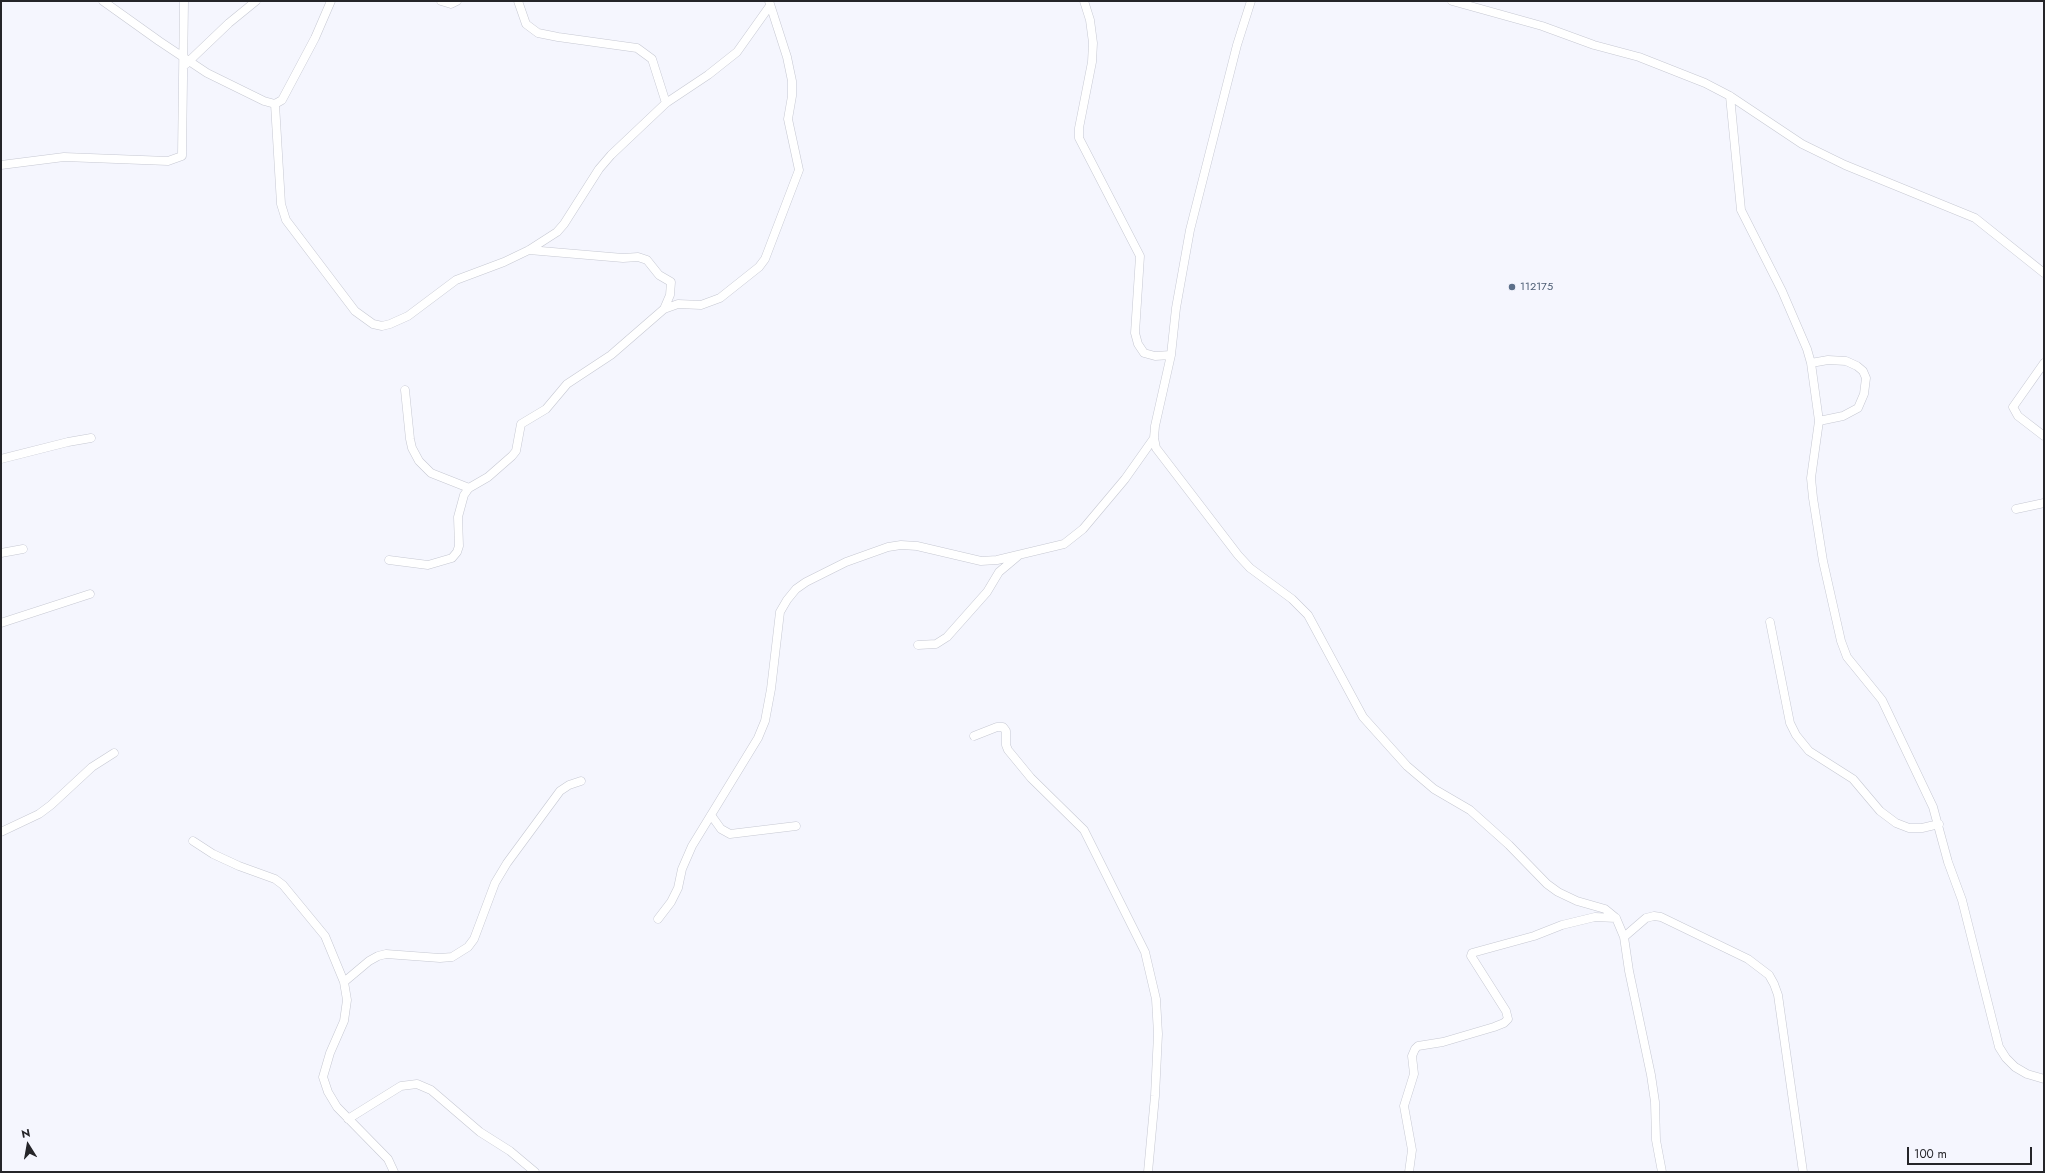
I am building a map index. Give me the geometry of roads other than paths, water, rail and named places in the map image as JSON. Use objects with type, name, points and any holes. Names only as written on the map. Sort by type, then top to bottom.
[{"type":"street","points":[[103,1],[186,62],[264,101],[275,104],[282,100],[315,38],[331,1]]},
{"type":"street","points":[[1,165],[64,157],[168,161],[180,159],[182,154],[186,62],[184,1]]},
{"type":"street","points":[[186,62],[229,22],[256,1]]},
{"type":"street","points":[[441,1],[451,4],[457,1]]},
{"type":"street","points":[[518,1],[526,24],[538,33],[637,48],[652,59],[666,103]]},
{"type":"street","points":[[1084,1],[1090,20],[1093,43],[1092,62],[1079,128],[1079,138],[1140,256],[1135,333],[1138,344],[1144,353],[1155,356],[1171,355]]},
{"type":"street","points":[[658,919],[671,902],[678,888],[682,869],[692,846],[751,751],[765,721],[771,689],[780,612],[796,589],[806,582],[846,562],[901,544],[917,546],[981,561],[1053,548],[1073,539],[1084,529],[1125,479],[1154,438],[1171,355],[1181,275],[1190,230],[1237,46],[1251,1]]},
{"type":"street","points":[[1452,1],[1542,26],[1594,45],[1656,62],[1705,83],[1730,96],[1802,144],[1845,165],[1975,218],[2044,273]]},
{"type":"street","points":[[275,104],[283,214],[342,296],[356,311],[373,324],[382,326],[408,316],[456,280],[504,262],[529,250],[557,232],[564,224],[599,169],[611,155],[666,103],[708,75],[732,55],[769,4]]},
{"type":"street","points":[[389,560],[428,565],[452,558],[457,552],[459,546],[458,517],[464,495],[468,488],[488,477],[512,456],[516,451],[521,424],[546,409],[567,384],[610,355],[664,309],[678,304],[701,305],[710,302],[725,294],[758,267],[765,259],[797,176],[798,162],[788,119],[792,96],[792,81],[787,57],[769,4]]},
{"type":"street","points":[[1730,96],[1742,210],[1782,290],[1807,349],[1811,363],[1819,421],[1811,478],[1812,498],[1823,561],[1841,641],[1847,657],[1882,700],[1933,807],[1939,824],[1948,862],[1962,900],[1999,1047],[2006,1058],[2015,1067],[2027,1074],[2044,1079]]},
{"type":"street","points":[[529,250],[638,258],[647,260],[659,275],[671,282],[670,295],[664,309]]},
{"type":"street","points":[[1811,363],[1828,360],[1846,361],[1857,366],[1863,371],[1866,378],[1864,394],[1858,408],[1843,416],[1819,421]]},
{"type":"street","points":[[2044,363],[2013,407],[2018,416],[2044,436]]},
{"type":"street","points":[[405,390],[410,439],[412,448],[419,461],[431,473],[468,488]]},
{"type":"street","points":[[1,459],[68,442],[91,438]]},
{"type":"street","points":[[1154,438],[1160,455],[1194,496],[1238,555],[1250,568],[1292,599],[1308,615],[1363,717],[1407,766],[1434,789],[1470,810],[1509,845],[1547,884],[1558,892],[1577,901],[1605,909],[1616,918],[1624,937],[1629,971],[1651,1075],[1655,1102],[1656,1140],[1662,1172]]},
{"type":"street","points":[[2016,509],[2044,503]]},
{"type":"street","points":[[1,553],[22,549]]},
{"type":"street","points":[[918,645],[936,644],[947,637],[987,592],[999,572],[1018,555]]},
{"type":"street","points":[[1,623],[90,594]]},
{"type":"street","points":[[1770,622],[1790,722],[1796,735],[1809,751],[1853,779],[1880,812],[1896,822],[1909,828],[1922,828],[1939,824]]},
{"type":"street","points":[[974,736],[997,727],[1003,727],[1006,731],[1006,745],[1008,750],[1032,778],[1084,830],[1145,952],[1156,999],[1158,1034],[1156,1096],[1148,1172]]},
{"type":"street","points":[[1,832],[39,814],[51,805],[92,767],[114,753]]},
{"type":"street","points":[[344,982],[369,961],[378,956],[386,954],[440,958],[452,957],[468,948],[474,939],[495,883],[507,863],[560,791],[569,785],[581,781]]},
{"type":"street","points":[[711,815],[721,829],[730,834],[796,826]]},
{"type":"street","points":[[193,841],[214,854],[239,866],[269,876],[283,885],[325,936],[344,982],[347,1012],[330,1053],[323,1077],[328,1092],[336,1107],[388,1159],[394,1172]]},
{"type":"street","points":[[1409,1172],[1412,1150],[1404,1106],[1414,1074],[1412,1056],[1415,1049],[1418,1046],[1443,1042],[1494,1027],[1504,1023],[1508,1019],[1506,1011],[1471,956],[1472,953],[1534,936],[1562,925],[1595,917],[1616,918]]},
{"type":"street","points":[[1624,937],[1646,918],[1660,917],[1748,959],[1769,975],[1778,996],[1803,1172]]},
{"type":"street","points":[[348,1119],[401,1086],[417,1084],[431,1090],[480,1132],[510,1151],[535,1172]]},
{"type":"place","name":"112175","points":[[1512,287]]}]
